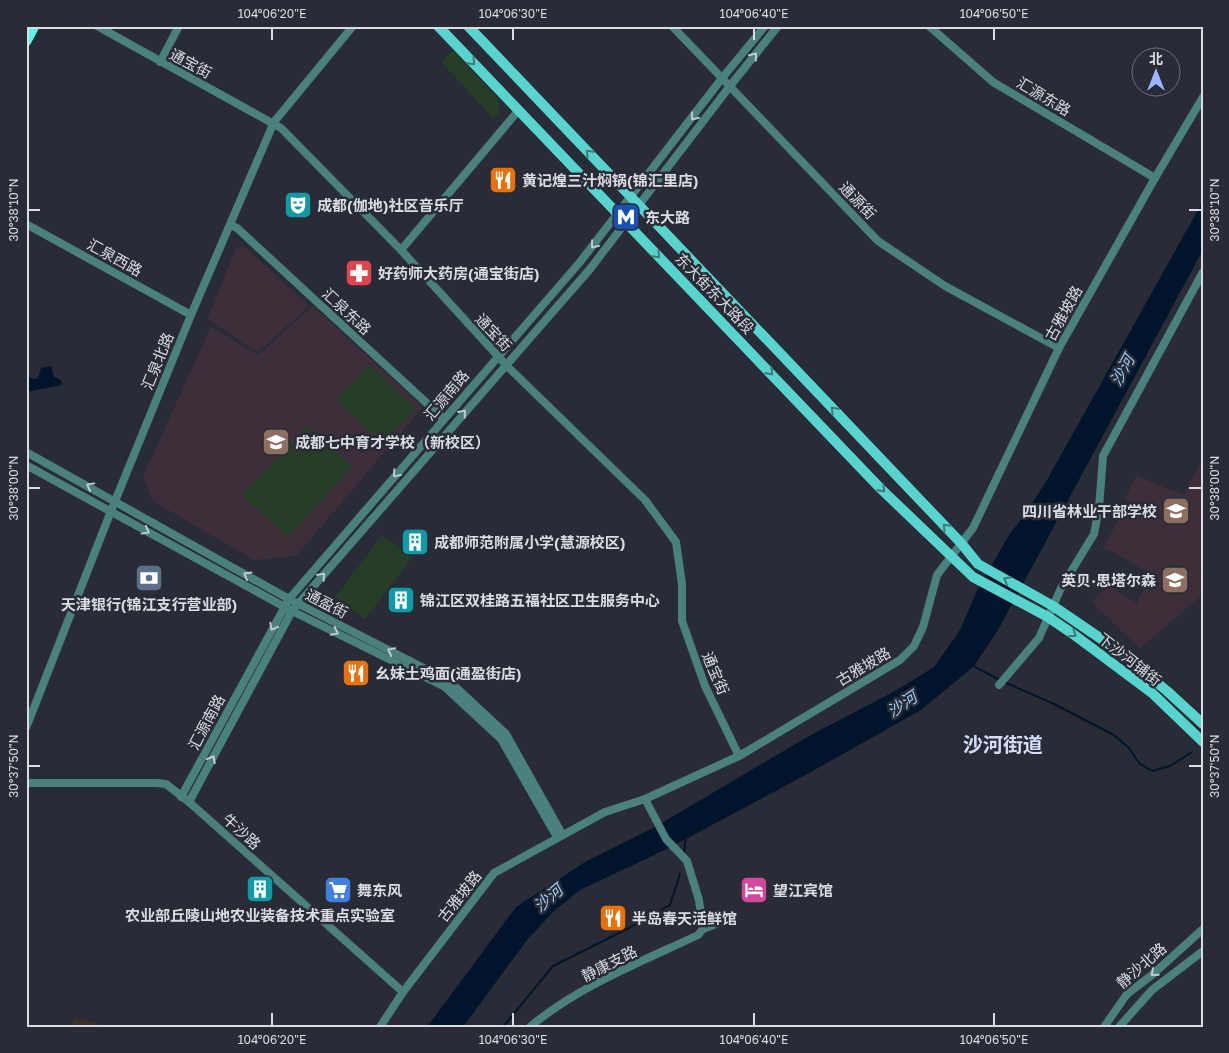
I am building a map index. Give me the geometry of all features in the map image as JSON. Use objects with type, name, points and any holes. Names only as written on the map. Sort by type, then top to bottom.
[{"type":"highway","points":[[26,41],[34,26]]},
{"type":"main road","points":[[26,34],[30,26]]},
{"type":"main road","name":"东大街东大路段","points":[[438,26],[880,488],[973,577],[1032,608]]},
{"type":"main road","name":"东大街东大路段","points":[[468,26],[961,543],[978,564]]},
{"type":"main road","name":"下沙河铺街","points":[[978,564],[1054,606],[1116,649],[1203,724]]},
{"type":"main road","name":"下沙河铺街","points":[[1032,608],[1048,617],[1152,693],[1203,742]]},
{"type":"street","name":"通宝街","points":[[96,26],[274,122],[281,128],[401,250],[497,356],[645,500],[676,542],[682,584],[682,621],[705,686],[739,756]]},
{"type":"street","points":[[160,62],[179,26]]},
{"type":"street","name":"汇泉北路","points":[[26,728],[115,500],[191,315],[274,122],[353,26]]},
{"type":"street","name":"通源街","points":[[672,26],[878,241],[945,286],[1059,348]]},
{"type":"street","name":"汇源南路","points":[[182,797],[287,602],[497,356],[580,262],[765,26]]},
{"type":"street","name":"汇源南路","points":[[189,802],[298,603],[590,269],[778,26]]},
{"type":"street","name":"汇源东路","points":[[929,26],[993,82],[1155,178]]},
{"type":"street","name":"古雅坡路","points":[[380,1027],[403,992],[494,873],[605,812],[645,799],[739,756],[900,660],[914,646],[923,627],[937,575],[950,555],[973,528],[1059,348],[1203,97]]},
{"type":"street","points":[[401,250],[518,111]]},
{"type":"street","name":"汇泉西路","points":[[26,224],[191,315]]},
{"type":"street","name":"汇泉东路","points":[[230,225],[237,228],[444,419]]},
{"type":"street","points":[[1000,685],[1039,638],[1065,581],[1094,534],[1099,508],[1103,456],[1203,272]]},
{"type":"street","name":"通盈街","points":[[26,452],[115,500],[287,602],[292,611],[445,687],[501,738],[559,836]]},
{"type":"street","name":"通盈街","points":[[26,465],[287,602],[298,603],[450,681],[506,734],[559,836]]},
{"type":"street","name":"牛沙路","points":[[26,783],[166,784],[189,802],[403,992]]},
{"type":"street","points":[[645,799],[666,839],[684,859],[699,900],[703,929]]},
{"type":"street","name":"静康支路","points":[[530,1027],[552,1008],[600,982],[698,935],[703,929],[720,923]]},
{"type":"street","name":"静沙北路","points":[[1104,1027],[1127,994],[1152,975],[1203,929]]},
{"type":"street","name":"静沙北路","points":[[1119,1027],[1152,990],[1203,951]]},
{"type":"shaded area","points":[[244,246],[309,306],[258,352],[208,319],[236,248]]},
{"type":"shaded area","name":"成都七中育才学校（新校区）","points":[[313,306],[423,407],[296,556],[254,560],[153,501],[143,477],[211,327],[258,355]]},
{"type":"shaded area","name":"英贝·思塔尔森","points":[[1203,458],[1203,572],[1196,567],[1203,575],[1203,594],[1140,648],[1092,603],[1108,585],[1137,604],[1151,573],[1103,547],[1129,503],[1174,525],[1175,523],[1125,499],[1136,476],[1184,495]]},
{"type":"shaded area","points":[[74,1018],[96,1023],[101,1027],[71,1027]]},
{"type":"green space","points":[[453,50],[499,100],[499,113],[493,118],[442,63]]},
{"type":"green space","points":[[369,364],[416,409],[382,444],[336,399]]},
{"type":"green space","points":[[307,426],[352,467],[288,537],[242,495]]},
{"type":"green space","points":[[382,535],[412,558],[365,619],[335,597]]},
{"type":"water","name":"沙河","points":[[1203,201],[1203,250],[998,630],[974,666],[921,710],[802,777],[669,848],[580,890],[553,912],[527,940],[463,1027],[427,1027],[516,907],[585,862],[655,827],[809,736],[897,690],[934,667],[960,630],[977,591],[1009,535],[1047,480]]},
{"type":"water","points":[[51,366],[54,377],[61,380],[62,385],[26,392],[26,375],[33,379],[38,378],[41,368]]},
{"type":"waterway","points":[[973,666],[1000,680]]},
{"type":"waterway","points":[[1004,682],[1054,704],[1114,735],[1129,748],[1139,763],[1152,771],[1170,766],[1192,752]]},
{"type":"waterway","points":[[684,854],[686,837]]},
{"type":"waterway","points":[[503,1027],[553,966],[670,905],[680,874]]},
{"type":"place","name":"黄记煌三汁焖锅(锦汇里店)","points":[[503,180]]},
{"type":"place","name":"成都(伽地)社区音乐厅","points":[[298,205]]},
{"type":"place","name":"东大路","points":[[626,217]]},
{"type":"place","name":"好药师大药房(通宝街店)","points":[[359,273]]},
{"type":"place","name":"成都七中育才学校（新校区）","points":[[276,442]]},
{"type":"place","name":"四川省林业干部学校","points":[[1176,511]]},
{"type":"place","name":"成都师范附属小学(慧源校区)","points":[[415,542]]},
{"type":"place","name":"天津银行(锦江支行营业部)","points":[[149,578]]},
{"type":"place","name":"英贝·思塔尔森","points":[[1175,580]]},
{"type":"place","name":"锦江区双桂路五福社区卫生服务中心","points":[[401,600]]},
{"type":"place","name":"幺妹土鸡面(通盈街店)","points":[[356,673]]},
{"type":"place","name":"农业部丘陵山地农业装备技术重点实验室","points":[[260,889]]},
{"type":"place","name":"舞东风","points":[[338,890]]},
{"type":"place","name":"望江宾馆","points":[[754,890]]},
{"type":"place","name":"半岛春天活鲜馆","points":[[613,918]]},
{"type":"district","name":"沙河街道","points":[[1003,744]]}]
